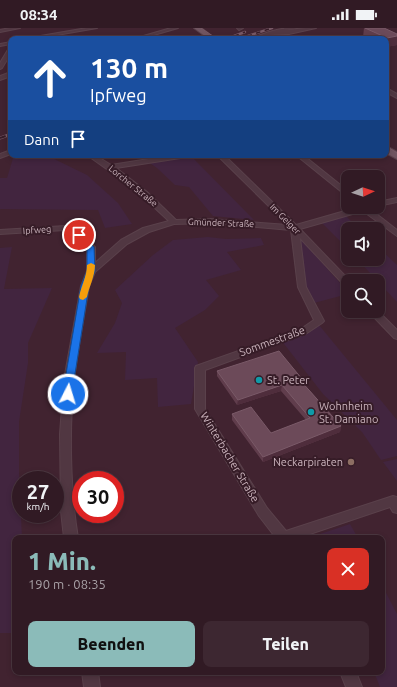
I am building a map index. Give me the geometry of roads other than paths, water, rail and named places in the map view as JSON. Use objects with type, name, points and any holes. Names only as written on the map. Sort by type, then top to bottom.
[{"type":"main road","points":[[197,28],[209,36]]},
{"type":"main road","points":[[208,28],[219,36]]},
{"type":"street","points":[[0,31],[18,28]]},
{"type":"street","points":[[44,36],[95,28]]},
{"type":"street","points":[[147,28],[158,32]]},
{"type":"street","points":[[145,36],[176,28]]},
{"type":"street","points":[[262,36],[276,33],[278,31],[314,28]]},
{"type":"street","points":[[0,67],[8,57]]},
{"type":"street","name":"Lorcher Straße","points":[[95,158],[111,167],[142,192],[174,222]]},
{"type":"street","points":[[111,167],[168,158]]},
{"type":"street","name":"Im Geiger","points":[[223,158],[295,228],[341,277]]},
{"type":"street","points":[[303,158],[341,189]]},
{"type":"street","points":[[385,203],[397,200]]},
{"type":"street","points":[[295,228],[341,214]]},
{"type":"street","points":[[373,214],[397,234]]},
{"type":"street","name":"Gmünder Straße","points":[[91,271],[124,242],[146,230],[174,222],[210,221],[295,228]]},
{"type":"street","name":"Ipfweg","points":[[0,232],[66,228],[72,230],[91,247],[91,271]]},
{"type":"street","name":"Sommestraße","points":[[200,368],[277,339],[304,331],[319,321],[302,287],[295,228]]},
{"type":"street","points":[[71,535],[67,511],[66,434],[69,380],[85,286],[91,271]]},
{"type":"street","points":[[380,318],[397,336]]},
{"type":"street","name":"Winterbacher Straße","points":[[200,368],[200,409],[263,512],[282,535]]},
{"type":"street","points":[[293,535],[393,501],[397,508]]},
{"type":"street","points":[[90,675],[92,687]]},
{"type":"street","points":[[349,675],[354,687]]},
{"type":"tram line","points":[[201,28],[213,36]]},
{"type":"tram line","points":[[389,148],[397,153]]},
{"type":"railway","points":[[248,36],[272,28]]},
{"type":"railway","points":[[234,36],[245,32]]},
{"type":"railway","points":[[0,138],[8,135]]},
{"type":"place","name":"St. Peter","points":[[259,380]]},
{"type":"place","name":"Wohnheim St. Damiano","points":[[311,412]]},
{"type":"place","name":"Neckarpiraten","points":[[351,462]]}]
